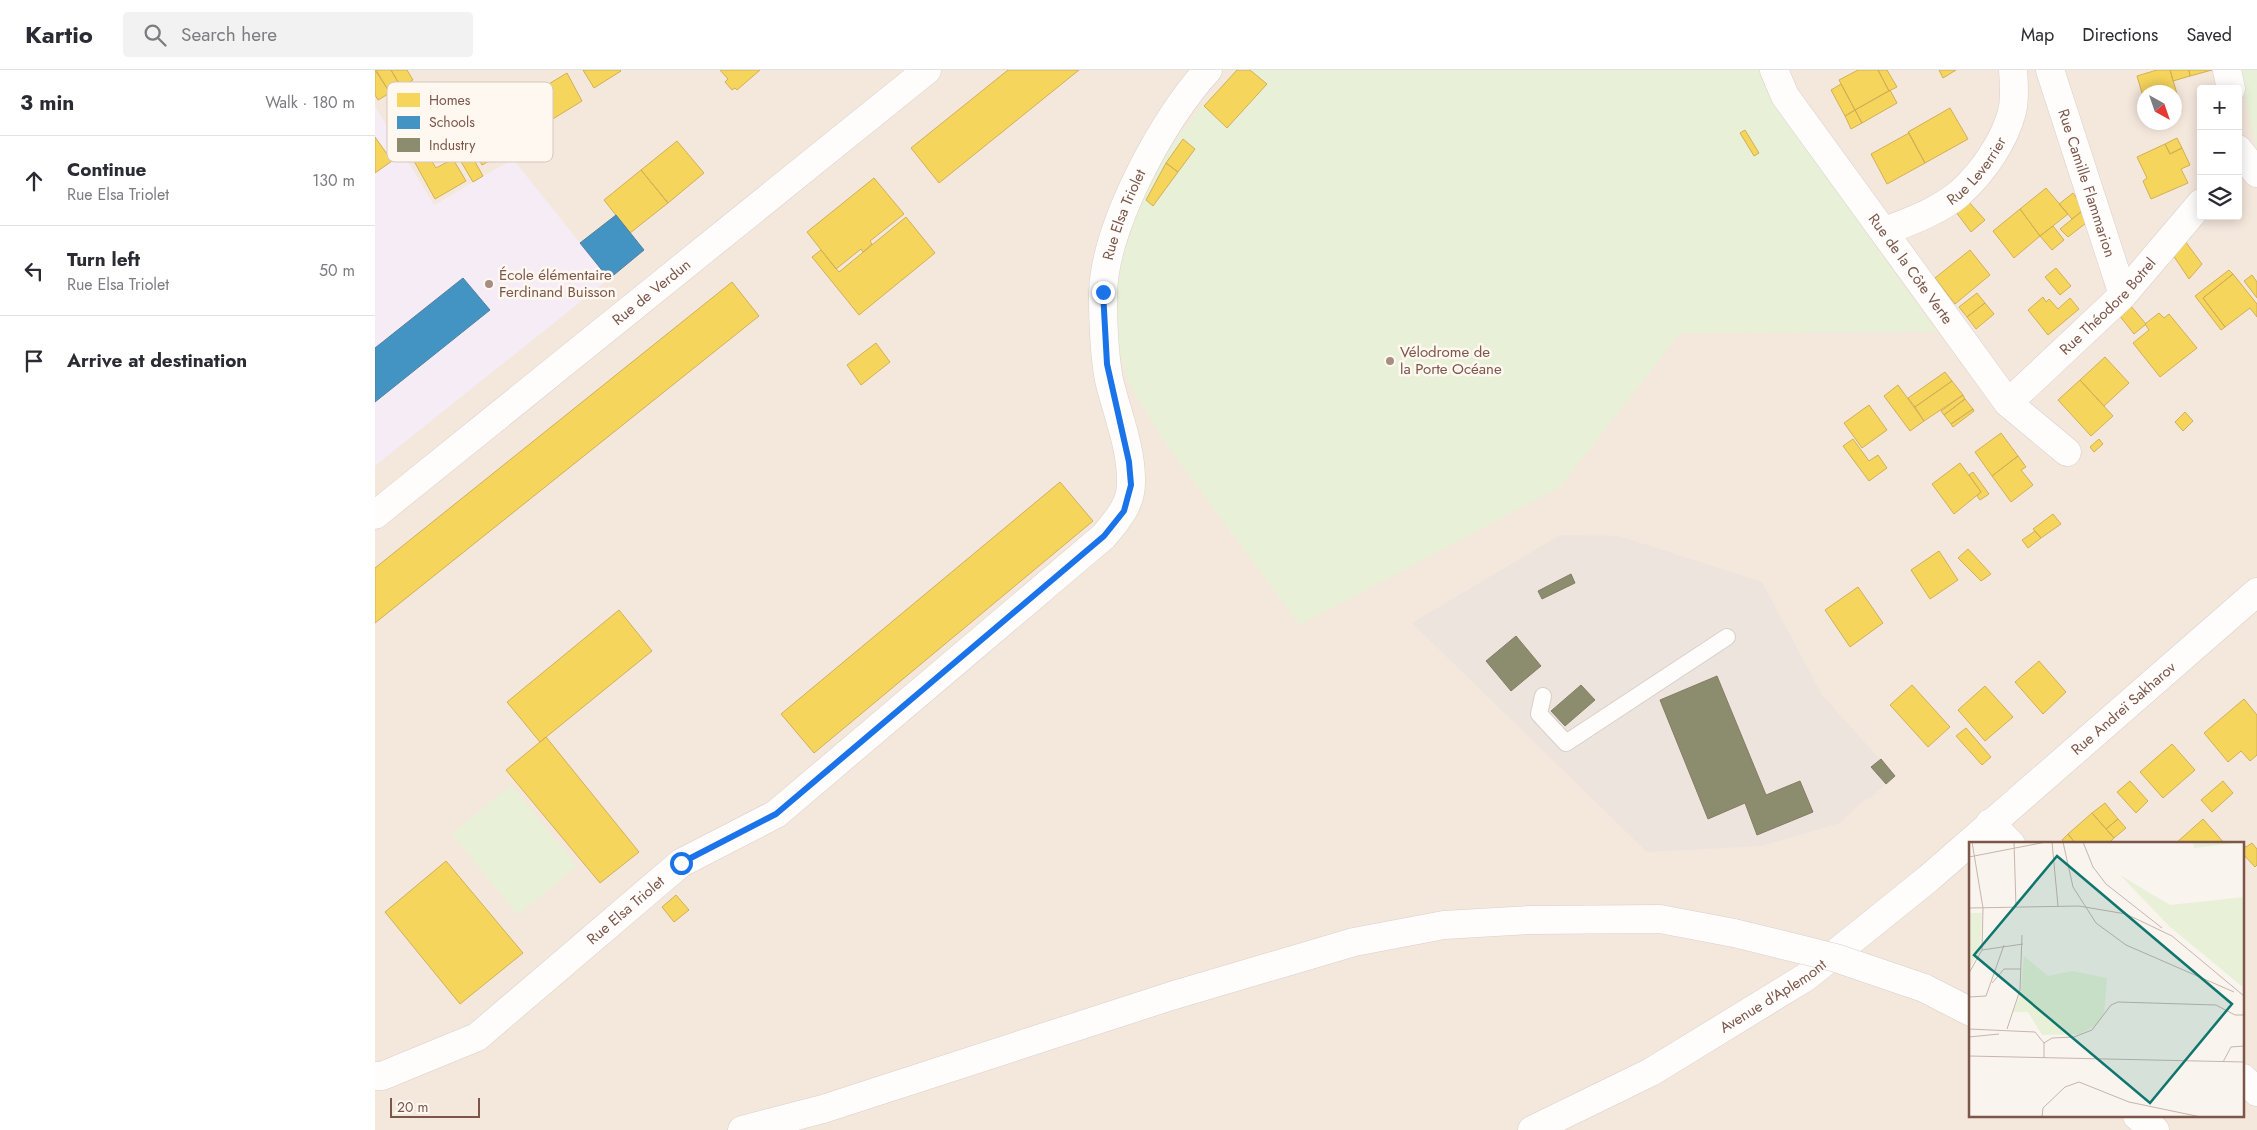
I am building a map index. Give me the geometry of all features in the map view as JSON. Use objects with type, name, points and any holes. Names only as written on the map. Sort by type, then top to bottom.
[{"type":"street","name":"Rue de Verdun","points":[[375,516],[927,70]]},
{"type":"street","name":"Rue Elsa Triolet","points":[[375,1076],[382,1076],[477,1037],[681,863],[776,814],[1104,536],[1124,511],[1131,485],[1129,462],[1107,364],[1103,292],[1111,247],[1118,222],[1150,155],[1181,106],[1209,70]]},
{"type":"street","name":"Rue de la Côte Verte","points":[[1774,70],[1785,96],[1885,231],[2008,403],[2067,452]]},
{"type":"street","name":"Rue Leverrier","points":[[1885,231],[1919,218],[1960,193],[1984,167],[2000,142],[2013,111],[2013,70]]},
{"type":"street","name":"Rue Camille Flammarion","points":[[2050,70],[2123,295]]},
{"type":"street","points":[[2227,70],[2230,85]]},
{"type":"street","points":[[2242,154],[2257,173]]},
{"type":"street","name":"Rue Théodore Botrel","points":[[2008,403],[2123,295],[2197,208]]},
{"type":"street","name":"Rue Andreï Sakharov","points":[[1990,823],[2254,600]]},
{"type":"street","points":[[1990,823],[2009,842]]},
{"type":"street","name":"Avenue d'Aplemont","points":[[1532,1130],[1651,1072],[1806,977],[1929,878],[1990,823]]},
{"type":"street","points":[[742,1130],[823,1108],[1171,996],[1354,942],[1443,925],[1529,920],[1660,919],[1734,932],[1836,958],[1924,988],[1969,1011]]},
{"type":"street","points":[[2245,1080],[2257,1092]]},
{"type":"street","points":[[2140,1118],[2155,1130]]},
{"type":"lane","points":[[1543,696],[1539,714],[1566,743],[1727,638]]},
{"type":"shaded area","points":[[375,70],[2257,70],[2257,1130],[375,1130]]},
{"type":"shaded area","name":"École élémentaire Ferdinand Buisson","points":[[375,106],[387,126],[387,162],[408,162],[434,205],[508,162],[515,162],[609,279],[375,466]]},
{"type":"shaded area","points":[[1560,535],[1619,536],[1762,582],[1822,695],[1895,776],[1840,823],[1761,846],[1647,852],[1412,623]]},
{"type":"green space","name":"Vélodrome de la Porte Océane","points":[[1236,70],[1761,70],[1767,93],[1937,332],[1680,333],[1560,487],[1300,625],[1165,443],[1129,384],[1116,337],[1117,278],[1142,195],[1177,138],[1198,111]]},
{"type":"green space","points":[[2239,70],[2257,70],[2257,149]]},
{"type":"green space","points":[[511,785],[577,866],[518,915],[452,834]]},
{"type":"building: Homes","points":[[375,70],[387,88],[387,95],[378,100],[375,95]]},
{"type":"building: Homes","points":[[376,70],[391,70],[398,82],[387,82],[387,88]]},
{"type":"building: Homes","points":[[391,70],[407,70],[413,80],[410,82],[398,82]]},
{"type":"building: Homes","points":[[583,70],[620,70],[621,71],[594,88]]},
{"type":"building: Homes","points":[[720,70],[760,70],[737,90],[735,88],[732,90],[725,82],[728,79]]},
{"type":"building: Homes","points":[[1008,70],[1079,70],[939,183],[911,148]]},
{"type":"building: Homes","points":[[1237,70],[1250,70],[1267,84],[1227,128],[1204,106]]},
{"type":"building: Homes","points":[[1858,70],[1878,70],[1889,91],[1855,110],[1839,80]]},
{"type":"building: Homes","points":[[1878,70],[1887,70],[1897,87],[1889,91]]},
{"type":"building: Homes","points":[[1939,70],[1956,70],[1943,78]]},
{"type":"building: Homes","points":[[2157,70],[2170,70],[2174,85],[2140,85],[2137,76]]},
{"type":"building: Homes","points":[[2170,70],[2189,70],[2190,76],[2173,81]]},
{"type":"building: Homes","points":[[2189,70],[2212,70],[2190,76]]},
{"type":"building: Homes","points":[[567,73],[582,101],[553,119],[553,82]]},
{"type":"building: Homes","points":[[1841,84],[1855,110],[1845,116],[1831,90]]},
{"type":"building: Homes","points":[[1890,90],[1897,103],[1862,123],[1855,110]]},
{"type":"building: Homes","points":[[1950,108],[1968,139],[1925,163],[1908,132]]},
{"type":"building: Homes","points":[[1855,110],[1862,123],[1851,129],[1845,116]]},
{"type":"building: Homes","points":[[1745,130],[1759,153],[1754,156],[1740,133]]},
{"type":"building: Homes","points":[[1909,133],[1925,163],[1887,184],[1871,154]]},
{"type":"building: Homes","points":[[375,137],[387,154],[387,162],[391,162],[375,173]]},
{"type":"building: Homes","points":[[2177,138],[2182,148],[2170,154],[2165,144]]},
{"type":"building: Homes","points":[[1183,139],[1195,149],[1178,172],[1166,163]]},
{"type":"building: Homes","points":[[677,141],[704,173],[668,203],[641,170]]},
{"type":"building: Homes","points":[[2165,144],[2170,154],[2182,148],[2190,165],[2181,169],[2188,183],[2151,199],[2143,181],[2147,178],[2137,157]]},
{"type":"building: Homes","points":[[415,162],[432,162],[436,168],[447,162],[455,162],[466,181],[435,199]]},
{"type":"building: Homes","points":[[461,162],[475,162],[483,176],[473,182]]},
{"type":"building: Homes","points":[[1166,163],[1178,172],[1153,206],[1146,200]]},
{"type":"building: Homes","points":[[641,170],[668,203],[630,233],[604,200]]},
{"type":"building: Homes","points":[[874,178],[904,214],[870,241],[872,244],[863,252],[861,249],[836,269],[807,232]]},
{"type":"building: Homes","points":[[2046,188],[2068,214],[2040,236],[2020,209]]},
{"type":"building: Homes","points":[[2073,193],[2082,211],[2072,219],[2059,204]]},
{"type":"building: Homes","points":[[1968,201],[1985,220],[1971,232],[1956,212]]},
{"type":"building: Homes","points":[[2020,209],[2040,236],[2014,258],[1993,231]]},
{"type":"building: Homes","points":[[2082,211],[2086,223],[2068,237],[2060,229]]},
{"type":"building: Homes","points":[[906,217],[935,253],[859,315],[812,257],[821,250],[839,272]]},
{"type":"building: Homes","points":[[2053,226],[2064,240],[2052,250],[2040,236]]},
{"type":"building: Homes","points":[[2185,241],[2202,264],[2189,279],[2173,255]]},
{"type":"building: Homes","points":[[1970,250],[1990,275],[1955,304],[1935,278]]},
{"type":"building: Homes","points":[[2056,268],[2071,286],[2060,295],[2045,277]]},
{"type":"building: Homes","points":[[2229,270],[2233,274],[2203,298],[2225,327],[2221,330],[2195,296]]},
{"type":"building: Homes","points":[[2233,274],[2257,304],[2257,317],[2250,308],[2225,327],[2203,298]]},
{"type":"building: Homes","points":[[2252,275],[2257,282],[2257,298],[2244,281]]},
{"type":"building: Homes","points":[[732,282],[759,316],[375,623],[375,568]]},
{"type":"building: Homes","points":[[1977,293],[1985,303],[1967,317],[1959,307]]},
{"type":"building: Homes","points":[[2043,297],[2046,302],[2049,299],[2058,309],[2070,298],[2079,309],[2048,335],[2028,310]]},
{"type":"building: Homes","points":[[1985,303],[1994,314],[1976,329],[1967,317]]},
{"type":"building: Homes","points":[[2130,305],[2146,324],[2134,334],[2119,315]]},
{"type":"building: Homes","points":[[2159,313],[2164,318],[2169,314],[2197,348],[2160,377],[2133,343],[2149,330],[2145,324]]},
{"type":"building: Homes","points":[[876,343],[890,362],[861,385],[847,365]]},
{"type":"building: Homes","points":[[2105,357],[2129,383],[2104,406],[2080,380]]},
{"type":"building: Homes","points":[[1945,372],[1952,381],[1915,407],[1908,398]]},
{"type":"building: Homes","points":[[2080,380],[2113,416],[2091,436],[2058,400]]},
{"type":"building: Homes","points":[[1952,381],[1963,395],[1924,421],[1915,407]]},
{"type":"building: Homes","points":[[1898,385],[1924,421],[1910,431],[1884,396]]},
{"type":"building: Homes","points":[[1963,395],[1965,399],[1944,415],[1941,411]]},
{"type":"building: Homes","points":[[1965,399],[1973,409],[1951,424],[1944,415]]},
{"type":"building: Homes","points":[[1869,405],[1887,430],[1862,448],[1844,423]]},
{"type":"building: Homes","points":[[1973,409],[1974,411],[1953,427],[1951,424]]},
{"type":"building: Homes","points":[[2185,412],[2193,421],[2183,431],[2175,422]]},
{"type":"building: Homes","points":[[2001,433],[2018,456],[1992,476],[1975,452]]},
{"type":"building: Homes","points":[[1853,439],[1869,461],[1878,455],[1887,468],[1869,481],[1843,446]]},
{"type":"building: Homes","points":[[2099,439],[2103,444],[2094,452],[2090,447]]},
{"type":"building: Homes","points":[[2018,456],[2026,467],[2021,470],[2033,485],[2011,502],[1992,476]]},
{"type":"building: Homes","points":[[1960,463],[1981,492],[1954,514],[1932,484]]},
{"type":"building: Homes","points":[[1973,472],[1989,494],[1980,500],[1977,496],[1981,492],[1969,475]]},
{"type":"building: Homes","points":[[1060,482],[1093,521],[814,753],[781,714]]},
{"type":"building: Homes","points":[[2053,514],[2061,524],[2041,538],[2033,529]]},
{"type":"building: Homes","points":[[2035,531],[2041,538],[2028,548],[2022,540]]},
{"type":"building: Homes","points":[[1968,549],[1991,574],[1981,581],[1958,558]]},
{"type":"building: Homes","points":[[1939,551],[1958,580],[1930,599],[1911,570]]},
{"type":"building: Homes","points":[[1858,587],[1883,623],[1850,647],[1825,610]]},
{"type":"building: Homes","points":[[619,610],[652,651],[540,742],[507,702]]},
{"type":"building: Homes","points":[[2039,661],[2066,692],[2043,714],[2015,682]]},
{"type":"building: Homes","points":[[1912,685],[1950,727],[1928,747],[1890,705]]},
{"type":"building: Homes","points":[[1985,686],[2013,717],[1985,741],[1958,710]]},
{"type":"building: Homes","points":[[2244,699],[2257,715],[2257,755],[2250,761],[2241,751],[2228,762],[2204,733]]},
{"type":"building: Homes","points":[[1966,728],[1991,757],[1982,765],[1956,736]]},
{"type":"building: Homes","points":[[546,737],[639,852],[600,883],[506,770]]},
{"type":"building: Homes","points":[[2172,744],[2195,770],[2163,798],[2140,772]]},
{"type":"building: Homes","points":[[2130,781],[2148,801],[2136,813],[2117,792]]},
{"type":"building: Homes","points":[[2223,781],[2233,793],[2212,812],[2201,800]]},
{"type":"building: Homes","points":[[2105,803],[2118,819],[2106,829],[2092,813]]},
{"type":"building: Homes","points":[[2092,813],[2114,838],[2110,842],[2074,842],[2068,834]]},
{"type":"building: Homes","points":[[2118,819],[2126,828],[2114,838],[2106,829]]},
{"type":"building: Homes","points":[[2203,819],[2223,842],[2177,842]]},
{"type":"building: Homes","points":[[2068,834],[2074,842],[2064,842],[2062,840]]},
{"type":"building: Homes","points":[[2252,843],[2257,849],[2257,865],[2255,867],[2245,856],[2246,847]]},
{"type":"building: Homes","points":[[446,861],[523,953],[460,1004],[385,912]]},
{"type":"building: Homes","points":[[676,895],[689,910],[674,922],[662,907]]},
{"type":"building: Schools","points":[[616,215],[644,250],[609,279],[580,243]]},
{"type":"building: Schools","points":[[463,278],[490,310],[375,402],[375,348]]},
{"type":"building: Industry","points":[[1571,574],[1575,583],[1542,599],[1538,591]]},
{"type":"building: Industry","points":[[1516,636],[1541,666],[1511,691],[1486,661]]},
{"type":"building: Industry","points":[[1717,676],[1766,795],[1800,781],[1813,812],[1757,835],[1745,803],[1708,819],[1660,700]]},
{"type":"building: Industry","points":[[1581,685],[1595,700],[1565,726],[1551,711]]},
{"type":"building: Industry","points":[[1881,759],[1895,776],[1886,784],[1871,767]]},
{"type":"place","name":"École élémentaire Ferdinand Buisson","points":[[489,284]]},
{"type":"place","name":"Vélodrome de la Porte Océane","points":[[1390,361]]},
{"type":"route","points":[[681,863],[776,814],[1104,536],[1124,511],[1131,485],[1129,462],[1109,379],[1103,292]]}]
